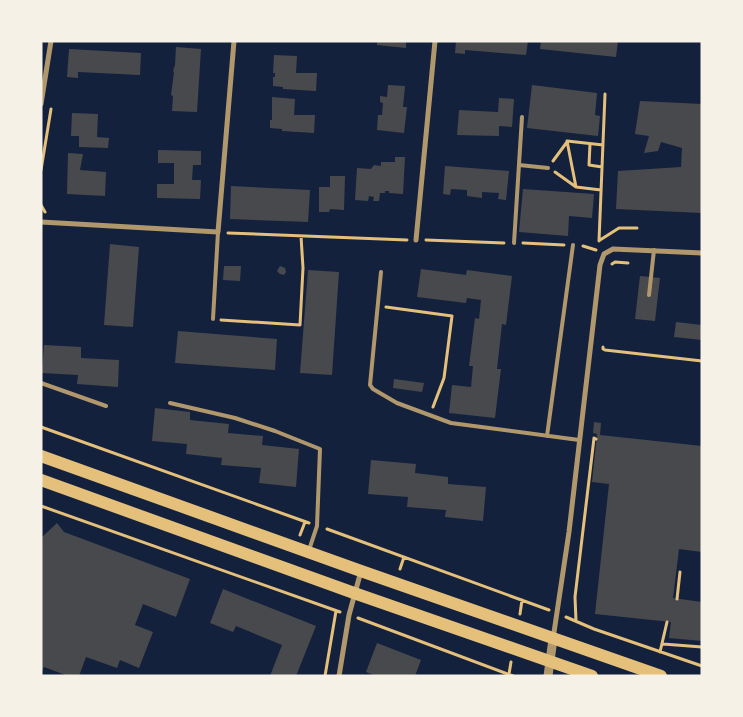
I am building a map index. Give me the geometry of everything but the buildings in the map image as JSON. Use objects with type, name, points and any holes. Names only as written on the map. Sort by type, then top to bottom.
[{"type":"main road","points":[[41,456],[661,676]]},
{"type":"main road","points":[[41,480],[354,594],[592,676]]},
{"type":"street","points":[[41,104],[50,41]]},
{"type":"street","points":[[41,222],[218,232],[234,41]]},
{"type":"street","points":[[416,240],[435,41]]},
{"type":"street","points":[[548,676],[558,614],[600,266],[604,254],[613,249],[702,253]]},
{"type":"street","points":[[339,676],[349,615],[361,571]]},
{"type":"lane","points":[[514,243],[522,117]]},
{"type":"lane","points":[[519,165],[548,168]]},
{"type":"lane","points":[[213,319],[218,232]]},
{"type":"lane","points":[[548,436],[573,245]]},
{"type":"lane","points":[[649,295],[654,250]]},
{"type":"lane","points":[[381,272],[370,386],[373,389],[397,402],[451,423],[579,440]]},
{"type":"lane","points":[[41,383],[106,406]]},
{"type":"lane","points":[[170,403],[235,418],[320,449],[317,526],[308,552]]},
{"type":"path","points":[[605,94],[599,240],[619,228],[637,228]]},
{"type":"path","points":[[601,190],[576,187],[567,142],[603,145]]},
{"type":"path","points":[[590,144],[589,165],[602,167]]},
{"type":"path","points":[[218,232],[573,245],[591,248],[604,254]]},
{"type":"path","points":[[213,319],[300,325],[303,268],[301,236]]},
{"type":"path","points":[[611,273],[612,264],[615,262],[628,263]]},
{"type":"path","points":[[378,306],[452,316],[444,378],[430,415]]},
{"type":"path","points":[[604,342],[603,349],[702,361]]},
{"type":"path","points":[[41,427],[702,666]]},
{"type":"path","points":[[576,621],[576,587],[594,438],[596,438]]},
{"type":"path","points":[[41,506],[336,610],[513,676]]},
{"type":"path","points":[[677,599],[680,572]]},
{"type":"path","points":[[325,676],[336,610]]},
{"type":"path","points":[[660,652],[667,622]]},
{"type":"path","points":[[663,644],[702,647]]}]
